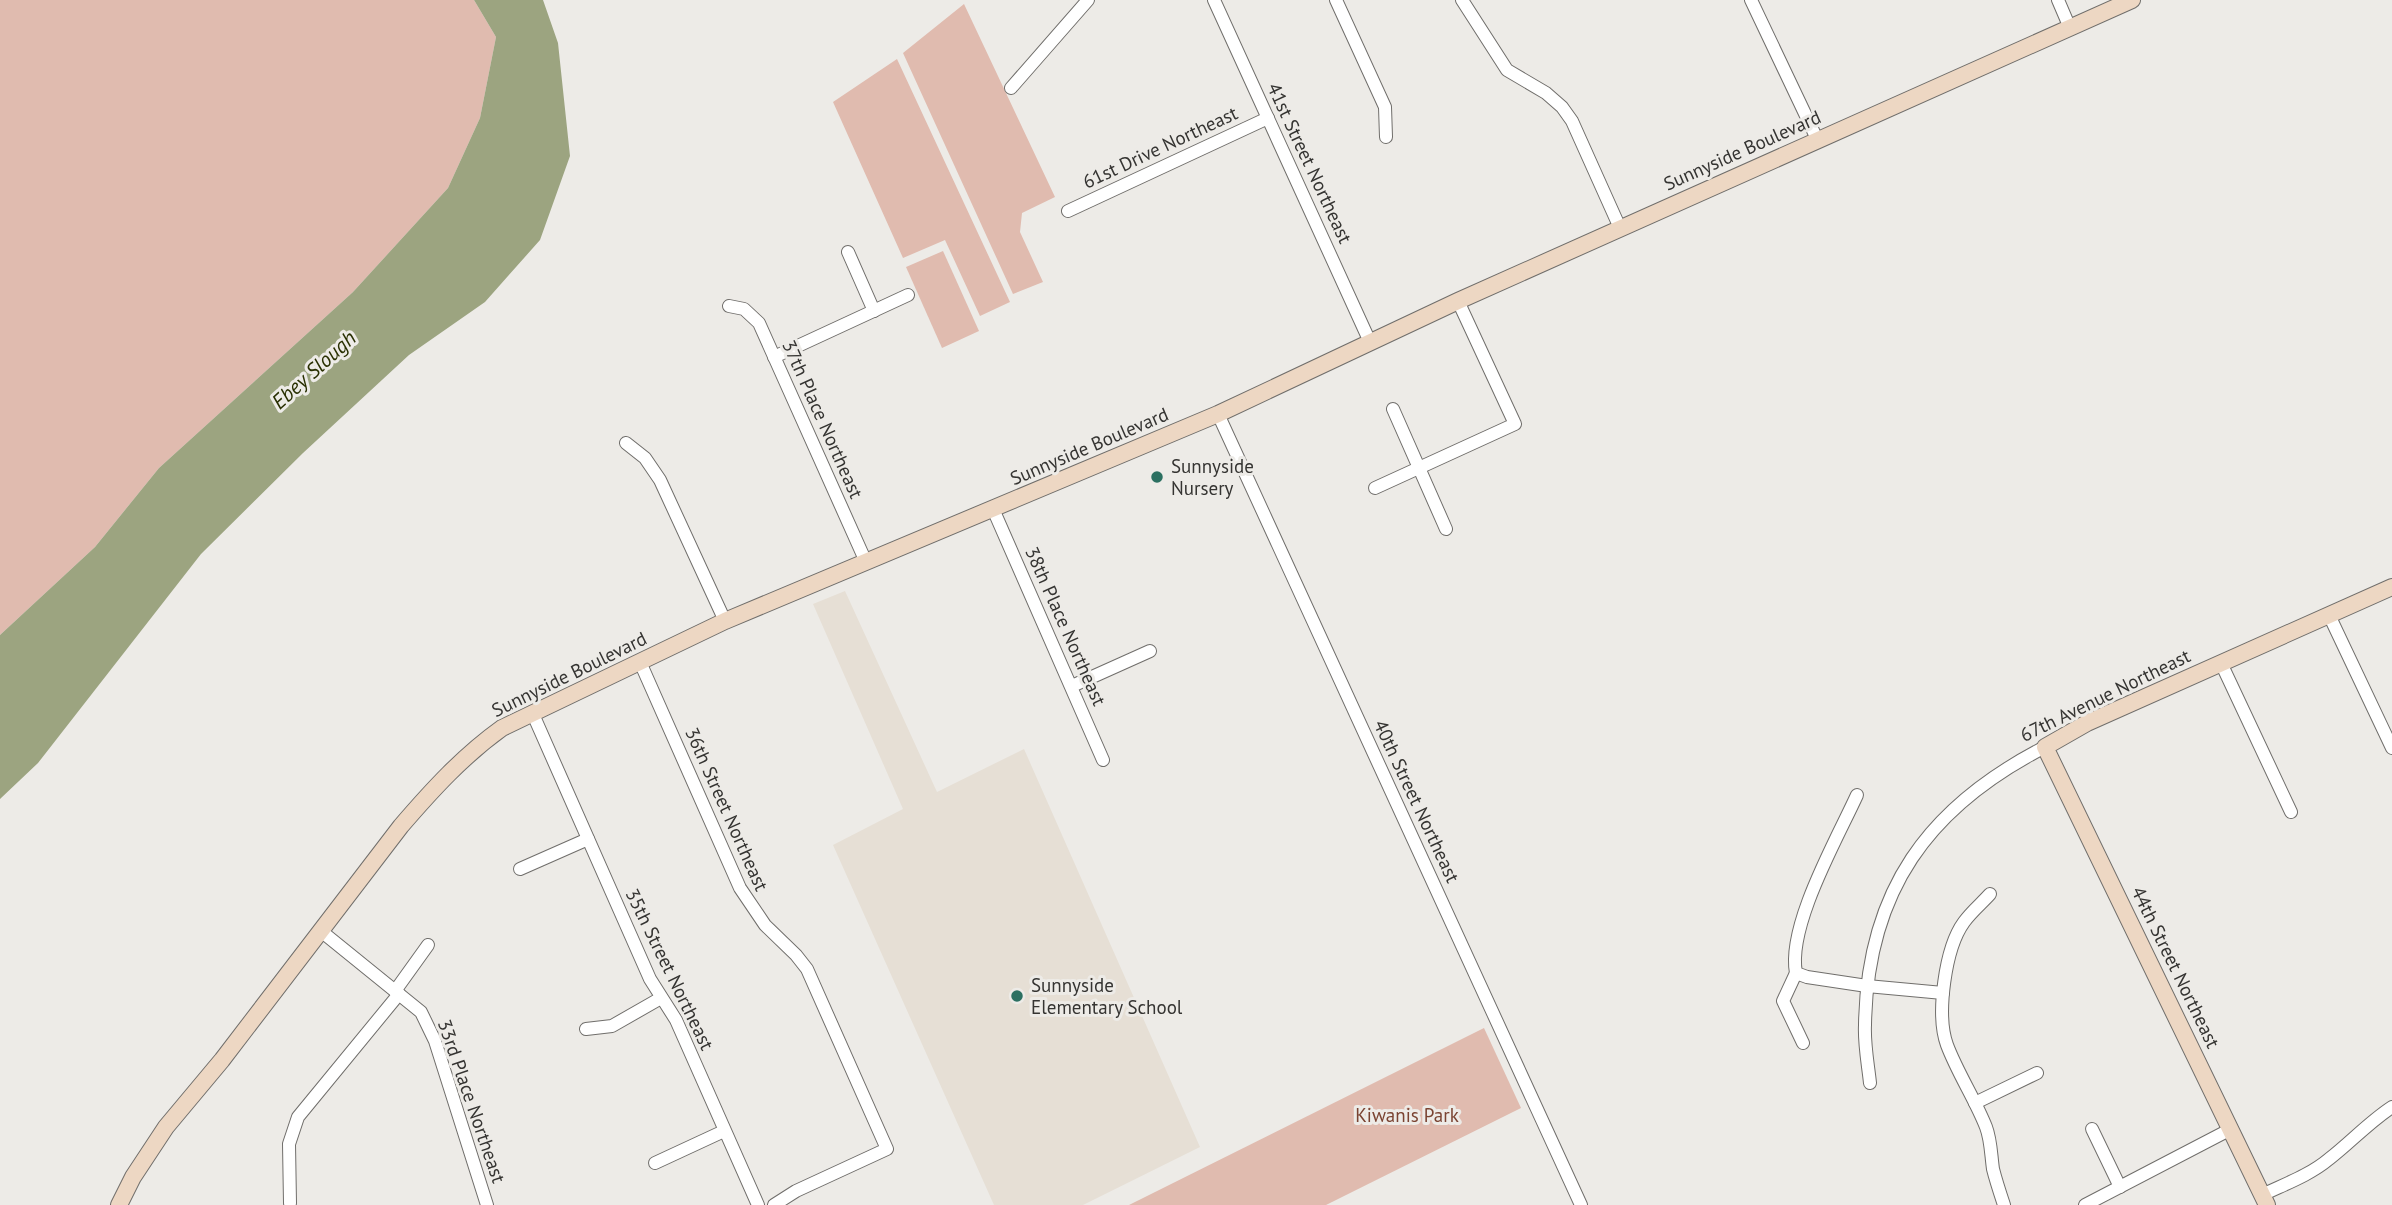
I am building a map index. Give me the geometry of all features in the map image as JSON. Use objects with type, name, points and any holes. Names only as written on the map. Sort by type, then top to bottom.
[{"type":"street","points":[[1011,88],[1088,0]]},
{"type":"street","name":"41st Street Northeast","points":[[1214,0],[1370,342]]},
{"type":"street","points":[[1336,0],[1385,107],[1386,137]]},
{"type":"street","points":[[1462,0],[1507,70],[1545,93],[1562,107],[1572,121],[1620,228]]},
{"type":"street","points":[[1751,0],[1817,139]]},
{"type":"street","points":[[2058,0],[2070,28]]},
{"type":"street","name":"Sunnyside Boulevard","points":[[119,1205],[133,1177],[166,1127],[222,1060],[401,826],[429,793],[474,748],[502,728],[725,621],[1218,414],[1458,301],[2132,0]]},
{"type":"street","name":"61st Drive Northeast","points":[[1068,211],[1268,118]]},
{"type":"street","points":[[848,252],[874,311]]},
{"type":"street","points":[[774,357],[908,295]]},
{"type":"street","points":[[1375,488],[1515,424],[1458,301]]},
{"type":"street","name":"37th Place Northeast","points":[[729,306],[744,309],[759,323],[866,562]]},
{"type":"street","points":[[1393,409],[1446,529]]},
{"type":"street","name":"40th Street Northeast","points":[[1218,414],[1581,1205]]},
{"type":"street","points":[[626,443],[645,458],[660,480],[725,621]]},
{"type":"street","name":"38th Place Northeast","points":[[993,509],[1103,760]]},
{"type":"street","name":"67th Avenue Northeast","points":[[1870,1083],[1864,1027],[1867,986],[1877,928],[1902,874],[1934,827],[1975,789],[2011,765],[2087,723],[2392,587]]},
{"type":"street","points":[[2329,615],[2392,748]]},
{"type":"street","points":[[1072,686],[1150,651]]},
{"type":"street","name":"36th Street Northeast","points":[[640,662],[740,888],[751,908],[807,970],[887,1149],[796,1191],[774,1205]]},
{"type":"street","points":[[2221,663],[2291,812]]},
{"type":"street","name":"35th Street Northeast","points":[[532,712],[650,979],[676,1020],[758,1205]]},
{"type":"street","name":"44th Street Northeast","points":[[2045,747],[2265,1200]]},
{"type":"street","points":[[1803,1042],[1783,1001],[1796,973],[1794,951],[1803,913],[1857,795]]},
{"type":"street","points":[[520,869],[588,839]]},
{"type":"street","points":[[1990,894],[1963,923],[1950,956],[1941,1021],[1946,1042],[1988,1131],[1994,1172],[2004,1205]]},
{"type":"street","name":"33rd Place Northeast","points":[[321,931],[421,1012],[435,1041],[486,1205]]},
{"type":"street","points":[[290,1203],[289,1144],[298,1117],[397,993],[428,945]]},
{"type":"street","points":[[1796,973],[1867,986],[1943,993]]},
{"type":"street","points":[[586,1029],[612,1026],[661,998]]},
{"type":"street","points":[[1975,1103],[2037,1073]]},
{"type":"street","points":[[2265,1200],[2328,1160],[2373,1119],[2392,1107]]},
{"type":"street","points":[[2092,1129],[2120,1187]]},
{"type":"street","points":[[2085,1205],[2231,1129]]},
{"type":"street","points":[[655,1163],[724,1131]]},
{"type":"shaded area","name":"Sunnyside Elementary School","points":[[845,591],[937,792],[1024,749],[1200,1147],[1083,1205],[994,1205],[833,845],[903,809],[813,604]]},
{"type":"green space","points":[[0,0],[474,0],[496,37],[480,118],[448,188],[353,292],[159,468],[95,547],[0,635]]},
{"type":"green space","points":[[964,4],[1055,197],[1022,213],[1020,232],[1043,282],[1013,294],[903,53]]},
{"type":"green space","points":[[897,59],[1010,302],[980,316],[945,240],[903,258],[833,102]]},
{"type":"green space","points":[[943,251],[979,331],[942,348],[906,267]]},
{"type":"green space","name":"Kiwanis Park","points":[[1484,1028],[1521,1108],[1326,1205],[1129,1205]]},
{"type":"water","name":"Ebey Slough","points":[[474,0],[543,0],[558,43],[570,156],[540,240],[485,302],[409,355],[303,453],[201,554],[38,763],[0,799],[0,635],[95,547],[159,468],[353,292],[448,188],[480,118],[496,37]]},
{"type":"place","name":"Sunnyside Nursery","points":[[1157,477]]},
{"type":"place","name":"Sunnyside Elementary School","points":[[1017,996]]}]
